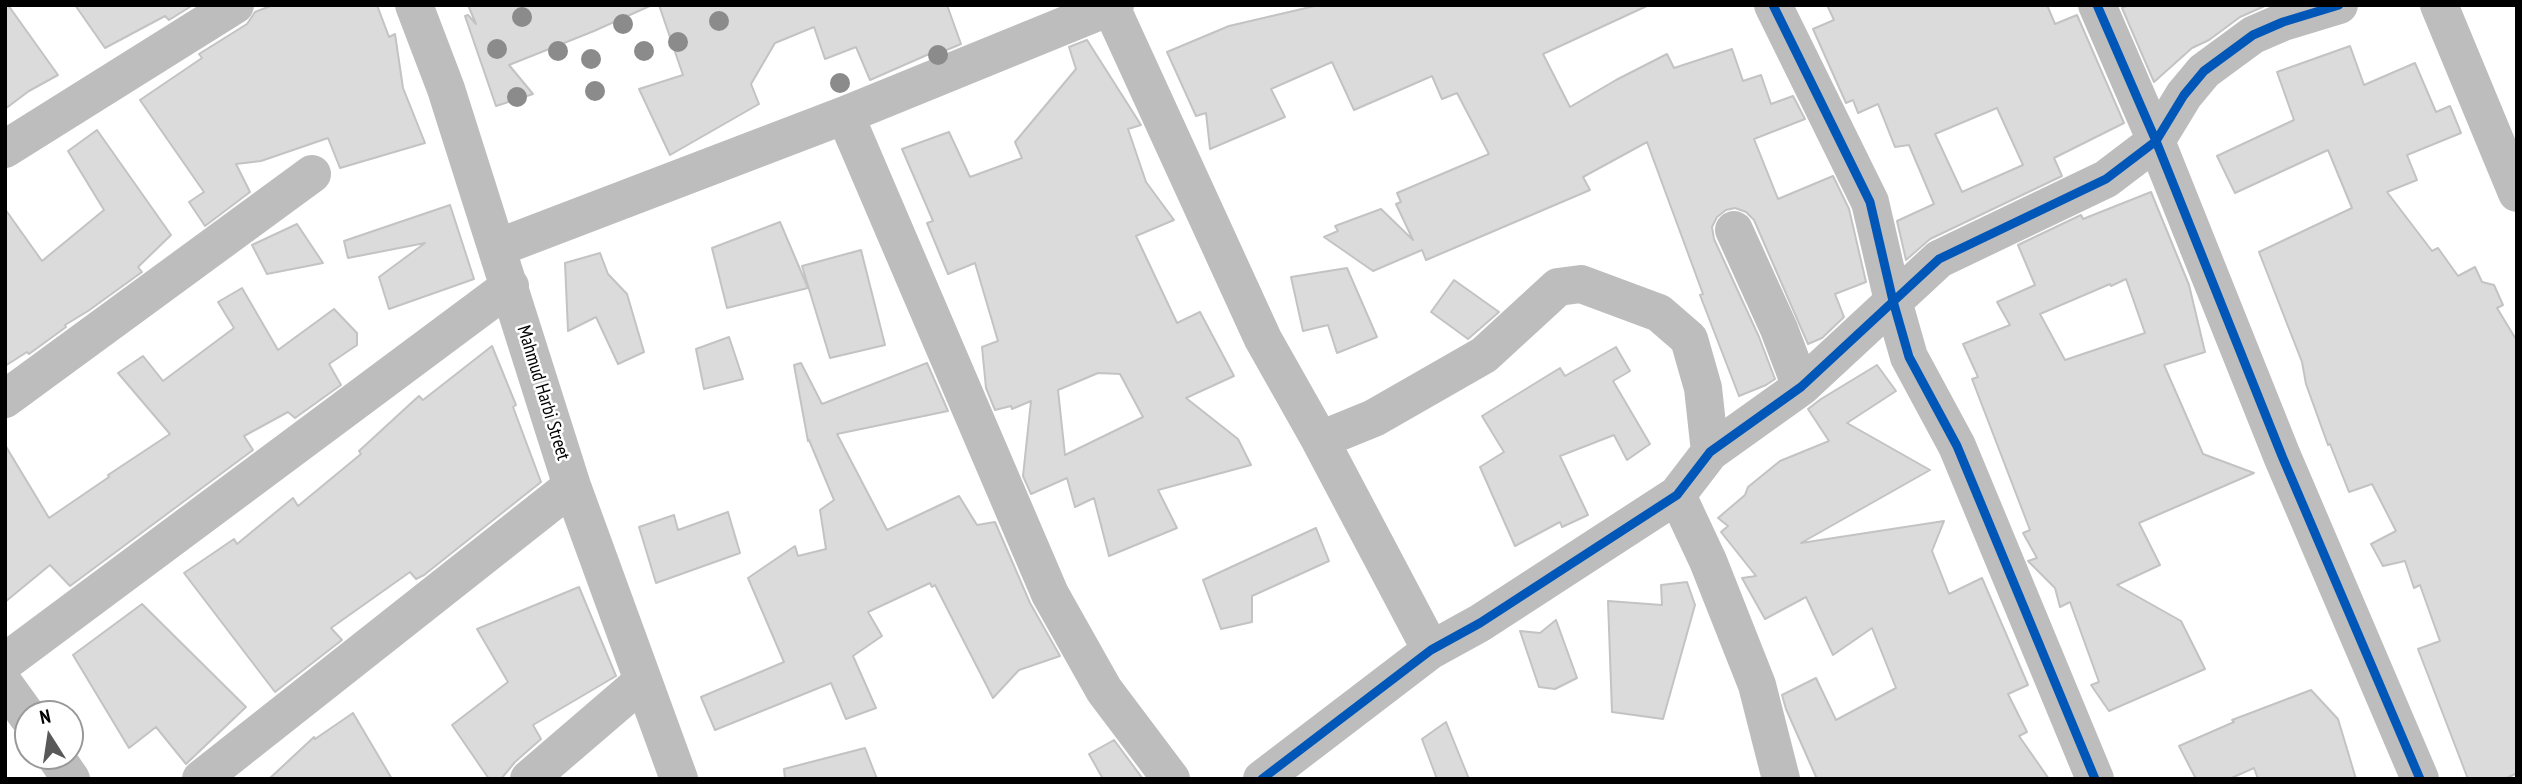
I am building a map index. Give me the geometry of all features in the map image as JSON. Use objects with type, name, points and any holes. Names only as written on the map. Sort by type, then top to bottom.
[{"type":"street","points":[[5,149],[235,5]]},
{"type":"street","name":"Mahmud Harbi Street","points":[[414,5],[446,89],[572,486],[680,779]]},
{"type":"street","points":[[1773,5],[1870,202],[1909,357],[1956,446],[2095,779]]},
{"type":"street","points":[[2097,5],[2156,141],[2282,456],[2420,779]]},
{"type":"street","points":[[1262,779],[1431,650],[1480,622],[1676,495],[1710,452],[1801,387],[1939,259],[2106,179],[2156,141],[2184,95],[2204,71],[2253,35],[2283,22],[2339,5]]},
{"type":"street","points":[[2439,5],[2517,193]]},
{"type":"street","points":[[497,248],[845,115],[1113,6],[1263,339],[1320,440],[1431,650]]},
{"type":"street","points":[[845,115],[1050,594],[1104,690],[1171,779]]},
{"type":"street","points":[[5,398],[312,174]]},
{"type":"street","points":[[1734,230],[1779,329],[1801,387]]},
{"type":"street","points":[[1320,440],[1374,418],[1484,355],[1558,287],[1581,284],[1659,313],[1689,339],[1703,388],[1710,452]]},
{"type":"street","points":[[5,662],[510,286]]},
{"type":"street","points":[[201,779],[572,486]]},
{"type":"street","points":[[1676,495],[1708,561],[1757,685],[1781,779]]},
{"type":"street","points":[[529,779],[643,681]]},
{"type":"street","points":[[5,685],[16,700]]},
{"type":"building","points":[[5,5],[8,5],[58,75],[29,91],[5,109]]},
{"type":"building","points":[[75,5],[193,5],[169,20],[165,16],[105,48]]},
{"type":"building","points":[[273,5],[377,5],[389,37],[395,34],[403,88],[425,143],[340,168],[328,138],[261,161],[236,164],[250,192],[205,226],[189,202],[204,192],[140,100],[202,58],[199,54],[247,24],[255,12]]},
{"type":"building","points":[[468,5],[652,5],[509,65],[533,94],[496,106],[465,16],[468,15],[476,24]]},
{"type":"building","points":[[659,5],[947,5],[961,44],[937,54],[936,51],[870,80],[856,47],[825,59],[814,27],[775,43],[751,84],[759,104],[670,155],[639,89],[683,75]]},
{"type":"building","points":[[1319,5],[1649,5],[1543,54],[1570,107],[1667,54],[1674,68],[1732,49],[1743,81],[1761,75],[1771,104],[1793,96],[1805,119],[1754,139],[1778,199],[1833,176],[1849,209],[1866,282],[1835,294],[1844,317],[1822,338],[1808,344],[1754,220],[1746,212],[1735,208],[1726,210],[1717,217],[1712,227],[1714,239],[1759,337],[1775,379],[1739,396],[1700,295],[1703,294],[1647,142],[1583,177],[1590,190],[1426,260],[1422,250],[1373,271],[1324,237],[1338,231],[1335,226],[1381,209],[1413,240],[1396,204],[1401,202],[1397,193],[1489,154],[1457,93],[1442,99],[1432,76],[1354,110],[1332,62],[1271,89],[1285,117],[1210,149],[1206,113],[1196,116],[1167,52],[1229,26]]},
{"type":"building","points":[[1827,5],[2047,5],[2055,24],[2077,15],[2124,123],[2054,158],[2062,176],[1930,239],[1906,260],[1897,221],[1934,204],[1909,145],[1895,147],[1878,104],[1858,113],[1853,100],[1846,103],[1813,29],[1834,20]],"holes":[[[1997,108],[2023,165],[1962,192],[1935,134]]]},
{"type":"building","points":[[2128,5],[2267,5],[2240,17],[2209,40],[2192,48],[2154,82],[2122,8]]},
{"type":"building","points":[[1087,40],[1141,125],[1128,129],[1146,182],[1174,220],[1136,236],[1177,323],[1200,312],[1234,376],[1186,398],[1238,439],[1251,465],[1158,490],[1177,528],[1109,556],[1094,498],[1075,507],[1067,478],[1031,494],[1023,476],[1031,401],[1012,409],[1011,406],[995,410],[986,388],[982,347],[998,341],[975,263],[948,274],[927,223],[933,221],[902,149],[949,132],[970,177],[1022,158],[1015,142],[1076,69],[1069,47]],"holes":[[[1098,373],[1120,374],[1143,417],[1065,455],[1058,390]]]},
{"type":"building","points":[[2350,46],[2364,85],[2415,63],[2436,112],[2450,106],[2461,133],[2407,155],[2417,180],[2387,192],[2432,251],[2438,248],[2458,276],[2475,267],[2482,282],[2494,285],[2503,305],[2497,308],[2517,341],[2517,773],[2505,779],[2468,779],[2418,649],[2440,641],[2420,585],[2414,588],[2405,561],[2383,566],[2371,544],[2396,531],[2372,484],[2349,492],[2330,444],[2328,445],[2306,384],[2302,362],[2259,252],[2352,208],[2328,150],[2235,193],[2217,156],[2294,120],[2277,72]]},
{"type":"building","points":[[97,130],[171,235],[138,267],[142,272],[65,325],[66,327],[29,354],[27,352],[5,366],[5,209],[42,261],[104,210],[68,151]]},
{"type":"building","points":[[2151,192],[2189,285],[2205,352],[2164,365],[2203,454],[2254,473],[2139,523],[2160,565],[2117,585],[2181,621],[2205,669],[2109,711],[2091,685],[2099,682],[2070,602],[2060,607],[2055,588],[2028,561],[2037,558],[2023,533],[2030,530],[1972,379],[1978,377],[1963,344],[2010,325],[1997,302],[2035,285],[2018,245],[2081,215],[2083,219]],"holes":[[[2126,279],[2145,333],[2065,360],[2040,314]]]},
{"type":"building","points":[[450,205],[474,279],[389,309],[379,277],[425,243],[348,258],[344,241]]},
{"type":"building","points":[[780,222],[808,288],[727,308],[712,248]]},
{"type":"building","points":[[297,224],[323,263],[267,274],[252,245]]},
{"type":"building","points":[[861,250],[885,345],[830,358],[802,266]]},
{"type":"building","points":[[600,253],[608,274],[627,294],[644,352],[618,364],[596,317],[568,331],[565,263]]},
{"type":"building","points":[[1347,268],[1377,337],[1337,353],[1328,325],[1303,331],[1291,277]]},
{"type":"building","points":[[1454,280],[1499,312],[1468,339],[1431,312]]},
{"type":"building","points":[[242,288],[278,350],[334,309],[357,333],[357,345],[329,364],[341,385],[295,418],[288,412],[244,436],[253,450],[70,586],[50,565],[5,602],[5,445],[49,518],[170,434],[118,373],[143,356],[163,381],[234,328],[218,302]]},
{"type":"building","points":[[729,337],[743,379],[704,389],[696,349]]},
{"type":"building","points":[[492,346],[516,405],[513,407],[541,482],[424,575],[416,579],[410,572],[331,628],[342,640],[275,692],[184,573],[234,539],[237,544],[293,498],[298,506],[361,454],[359,451],[419,396],[423,400]]},
{"type":"building","points":[[1616,347],[1630,371],[1613,381],[1650,444],[1627,460],[1614,435],[1560,456],[1588,515],[1562,527],[1560,522],[1515,546],[1480,467],[1504,452],[1482,416],[1560,368],[1565,376]]},
{"type":"building","points":[[801,363],[822,404],[927,363],[948,411],[837,434],[887,530],[959,496],[977,525],[995,522],[1030,603],[1060,656],[1019,670],[993,698],[935,585],[932,587],[930,583],[868,612],[882,636],[853,656],[876,708],[846,719],[831,683],[715,730],[701,697],[784,662],[748,578],[795,546],[798,556],[826,549],[820,510],[834,500],[808,441],[794,365]]},
{"type":"building","points":[[1877,365],[1896,391],[1847,423],[1930,470],[1801,543],[1944,521],[1932,551],[1949,594],[1982,578],[2028,685],[2008,694],[2027,732],[2019,736],[2049,779],[1817,779],[1786,709],[1782,695],[1816,678],[1836,720],[1896,688],[1872,628],[1833,655],[1806,597],[1765,619],[1742,578],[1756,576],[1721,532],[1728,526],[1718,518],[1745,495],[1748,487],[1780,461],[1829,441],[1808,409]]},
{"type":"building","points":[[728,512],[740,553],[656,583],[639,527],[674,515],[678,530]]},
{"type":"building","points":[[1316,528],[1329,561],[1252,596],[1252,622],[1221,629],[1203,580]]},
{"type":"building","points":[[1687,582],[1695,605],[1663,719],[1612,712],[1608,601],[1662,605],[1661,585]]},
{"type":"building","points":[[579,587],[616,676],[533,725],[541,739],[515,762],[501,779],[489,779],[452,725],[508,682],[477,629]]},
{"type":"building","points":[[142,604],[246,707],[186,764],[156,727],[129,748],[73,655]]},
{"type":"building","points":[[1556,620],[1577,678],[1555,689],[1539,687],[1520,631],[1540,633]]},
{"type":"building","points":[[2311,690],[2338,719],[2356,779],[2258,779],[2254,768],[2229,779],[2196,779],[2179,746],[2234,722],[2232,720]]},
{"type":"building","points":[[353,713],[392,779],[269,779],[314,737],[315,739]]},
{"type":"building","points":[[1446,722],[1469,779],[1437,779],[1422,739]]},
{"type":"building","points":[[1114,740],[1143,779],[1103,779],[1089,754]]},
{"type":"building","points":[[865,748],[877,779],[785,779],[784,769]]},
{"type":"cycle path","points":[[1773,5],[1870,202],[1909,357],[1957,446],[2095,779]]},
{"type":"cycle path","points":[[2097,5],[2156,141],[2282,456],[2420,779]]},
{"type":"cycle path","points":[[1262,779],[1431,650],[1480,623],[1677,495],[1710,452],[1801,387],[1939,259],[2106,179],[2156,141],[2184,95],[2204,71],[2253,35],[2283,22],[2339,5]]}]
